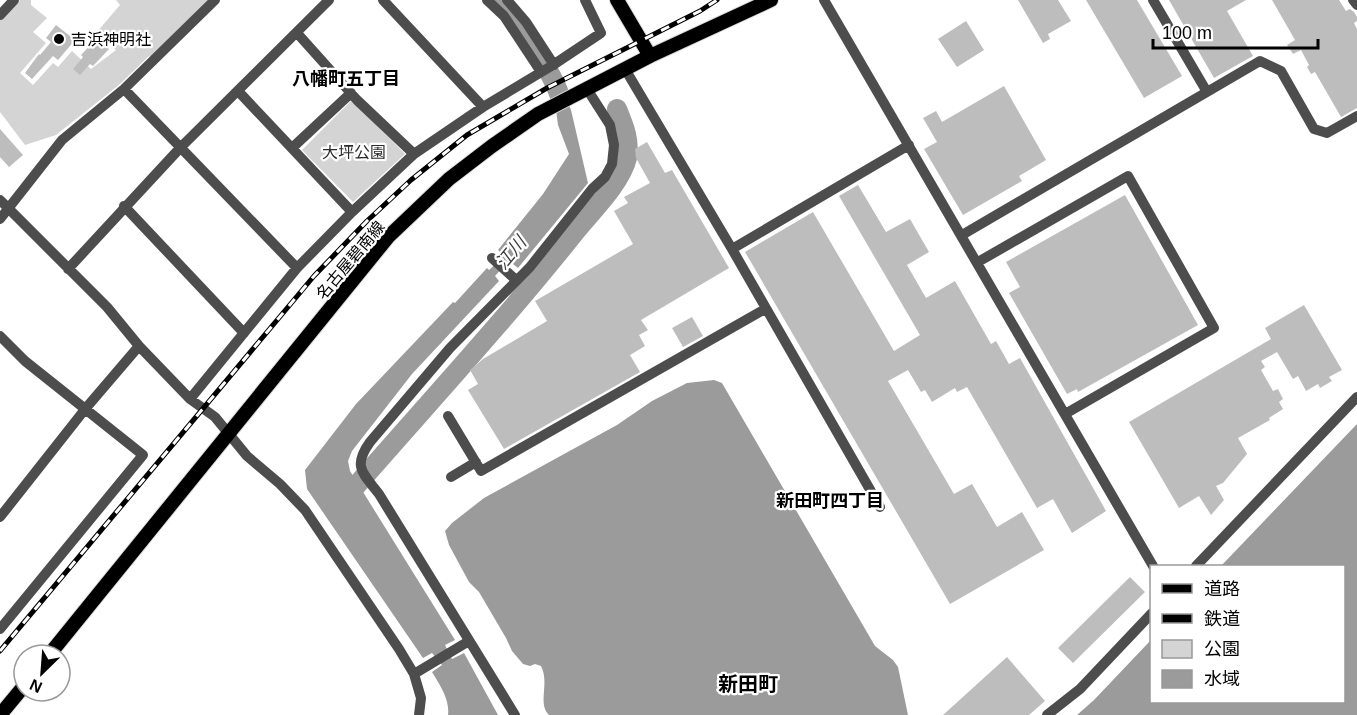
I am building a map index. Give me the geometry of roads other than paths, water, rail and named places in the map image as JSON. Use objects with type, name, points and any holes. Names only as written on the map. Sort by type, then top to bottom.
[{"type":"main road","points":[[617,0],[650,56]]},
{"type":"main road","name":"名古屋碧南線","points":[[59,643],[388,237],[448,179],[538,114],[650,56],[771,0]]},
{"type":"main road","points":[[0,715],[12,700]]},
{"type":"street","points":[[0,219],[4,204],[62,140],[124,89],[215,0]]},
{"type":"street","points":[[68,268],[181,147],[329,0]]},
{"type":"street","points":[[383,0],[483,107]]},
{"type":"street","points":[[487,0],[504,16],[541,72]]},
{"type":"street","points":[[507,0],[526,22],[553,65]]},
{"type":"street","points":[[190,399],[297,268],[414,154],[483,107],[601,33],[585,0]]},
{"type":"street","points":[[824,0],[1152,565]]},
{"type":"street","points":[[1152,0],[1207,92]]},
{"type":"street","points":[[1353,0],[1357,5]]},
{"type":"street","points":[[0,15],[11,1]]},
{"type":"street","points":[[297,33],[351,93],[414,154]]},
{"type":"street","points":[[962,235],[1260,61],[1281,71],[1314,129],[1327,133],[1357,116]]},
{"type":"street","points":[[625,69],[732,249],[880,507]]},
{"type":"street","points":[[124,89],[297,268]]},
{"type":"street","points":[[515,715],[465,643],[379,494],[360,470],[360,461],[363,451],[370,442],[450,348],[530,267],[592,189],[605,177],[612,164],[614,145],[610,125],[587,89]]},
{"type":"street","points":[[238,91],[352,212]]},
{"type":"street","points":[[292,148],[351,93]]},
{"type":"street","points":[[732,249],[909,145]]},
{"type":"street","points":[[978,262],[1128,176],[1214,328],[1065,414]]},
{"type":"street","points":[[4,204],[107,307],[139,346],[190,399],[215,417],[247,456],[280,484],[305,510],[399,649],[418,671],[421,698],[419,715]]},
{"type":"street","points":[[124,206],[244,333]]},
{"type":"street","points":[[492,258],[515,280]]},
{"type":"street","points":[[448,416],[482,471],[765,309]]},
{"type":"street","points":[[0,336],[25,361],[143,455],[0,629]]},
{"type":"street","points":[[0,518],[86,408],[139,346]]},
{"type":"street","points":[[1198,565],[1357,397]]},
{"type":"street","points":[[451,477],[476,462]]},
{"type":"street","points":[[1047,715],[1080,689],[1150,615]]},
{"type":"street","points":[[418,671],[465,643]]},
{"type":"water","points":[[557,75],[571,110],[588,183],[518,268],[509,261],[495,276],[499,281],[412,374],[352,451],[348,461],[350,471],[455,640],[445,645],[452,659],[464,653],[498,715],[448,715],[446,698],[432,672],[442,665],[432,653],[423,658],[307,489],[305,470],[356,404],[487,268],[489,270],[504,256],[498,250],[543,194],[569,154],[558,125],[554,95],[548,79]]},
{"type":"water","points":[[714,380],[722,383],[875,646],[898,667],[908,715],[549,715],[544,705],[544,679],[541,666],[523,664],[512,651],[479,592],[469,582],[449,545],[445,531],[452,523],[484,498],[617,425],[652,401],[687,383]]},
{"type":"water","points":[[1357,424],[1357,715],[1077,715],[1150,641],[1150,703],[1345,703],[1345,565],[1222,565]]},
{"type":"waterway","name":"江川","points":[[497,0],[534,47],[551,76],[561,100]]},
{"type":"waterway","points":[[342,502],[518,301],[619,177],[627,158],[628,145],[617,109]]},
{"type":"railway","points":[[0,651],[314,276],[367,221],[411,180],[467,135],[547,88],[700,11],[717,0]]},
{"type":"place","name":"吉浜神明社","points":[[59,39]]},
{"type":"district","name":"八幡町五丁目","points":[[346,79]]},
{"type":"district","name":"新田町四丁目","points":[[830,501]]},
{"type":"district","name":"新田町","points":[[748,684]]},
{"type":"park label","name":"大坪公園","points":[[354,152]]}]
